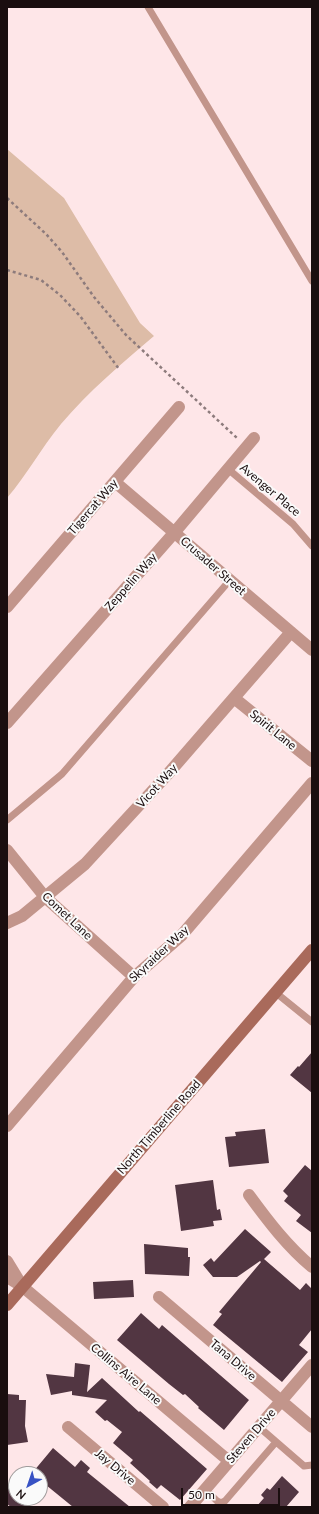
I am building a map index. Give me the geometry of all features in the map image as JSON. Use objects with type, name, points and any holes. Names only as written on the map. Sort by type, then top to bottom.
[{"type":"main road","name":"North Timberline Road","points":[[7,1305],[312,950]]},
{"type":"street","name":"Tigercat Way","points":[[7,607],[178,407]]},
{"type":"street","name":"Zeppelin Way","points":[[7,723],[174,533],[254,438]]},
{"type":"street","name":"Crusader Street","points":[[115,482],[312,650]]},
{"type":"street","name":"Vicot Way","points":[[7,924],[22,916],[85,864],[167,775],[291,632]]},
{"type":"street","name":"Spirit Lane","points":[[234,698],[312,761]]},
{"type":"street","name":"Skyraider Way","points":[[7,1126],[134,977],[181,936],[312,783]]},
{"type":"street","name":"Comet Lane","points":[[7,850],[45,897],[134,977]]},
{"type":"street","points":[[249,1195],[277,1233],[296,1254],[312,1267]]},
{"type":"street","points":[[7,1261],[23,1287]]},
{"type":"street","points":[[7,1277],[23,1287]]},
{"type":"street","name":"Collins Aire Lane","points":[[23,1287],[229,1461]]},
{"type":"street","name":"Tana Drive","points":[[159,1297],[309,1425]]},
{"type":"street","name":"Steven Drive","points":[[190,1507],[312,1364]]},
{"type":"street","name":"Jay Drive","points":[[68,1427],[163,1507]]},
{"type":"lane","points":[[148,7],[312,281]]},
{"type":"lane","name":"Avenger Place","points":[[228,469],[293,524],[312,546]]},
{"type":"lane","points":[[7,820],[62,774],[230,580]]},
{"type":"lane","points":[[275,992],[312,1022]]},
{"type":"lane","points":[[259,1427],[304,1466],[312,1465]]},
{"type":"lane","points":[[205,1489],[216,1501],[221,1503],[225,1501],[276,1442]]},
{"type":"path","points":[[7,198],[30,218],[54,243],[94,297],[126,335],[237,438]]},
{"type":"path","points":[[7,270],[41,280],[60,295],[80,316],[119,369]]},
{"type":"shaded area","points":[[7,149],[64,198],[140,323],[154,336],[106,378],[61,424],[7,498]]},
{"type":"building","points":[[312,1052],[312,1093],[290,1075]]},
{"type":"building","points":[[265,1129],[269,1163],[229,1167],[225,1137],[236,1136],[235,1132]]},
{"type":"building","points":[[305,1165],[312,1171],[312,1233],[296,1221],[301,1215],[284,1201],[288,1196],[283,1191]]},
{"type":"building","points":[[213,1180],[217,1210],[220,1209],[222,1220],[213,1221],[214,1226],[181,1231],[175,1185]]},
{"type":"building","points":[[245,1229],[271,1252],[264,1259],[300,1290],[306,1283],[312,1289],[312,1329],[299,1345],[308,1352],[282,1382],[213,1325],[222,1314],[219,1312],[261,1262],[260,1261],[237,1277],[213,1277],[203,1265],[211,1258],[214,1262]]},
{"type":"building","points":[[144,1244],[188,1248],[188,1257],[190,1257],[189,1276],[145,1274]]},
{"type":"building","points":[[133,1280],[134,1297],[94,1299],[93,1282]]},
{"type":"building","points":[[141,1313],[159,1329],[162,1325],[249,1400],[224,1430],[198,1408],[199,1407],[185,1394],[183,1395],[169,1384],[117,1340]]},
{"type":"building","points":[[75,1363],[90,1365],[87,1392],[102,1378],[139,1412],[140,1411],[207,1469],[180,1500],[161,1485],[157,1489],[130,1463],[133,1460],[113,1443],[122,1432],[107,1420],[105,1421],[95,1412],[107,1400],[72,1395],[72,1391],[51,1395],[46,1374],[74,1377]]},
{"type":"building","points":[[7,1394],[19,1395],[19,1400],[26,1400],[25,1426],[28,1442],[7,1445]]},
{"type":"building","points":[[53,1448],[75,1467],[81,1460],[90,1468],[87,1472],[130,1507],[73,1507],[48,1487],[48,1466],[38,1466]]},
{"type":"building","points":[[282,1476],[299,1492],[286,1507],[256,1507],[264,1498],[261,1495],[267,1488],[270,1490]]},
{"type":"building","points":[[7,1487],[8,1505],[7,1504]]},
{"type":"building","points":[[10,1506],[30,1507],[11,1507]]}]
